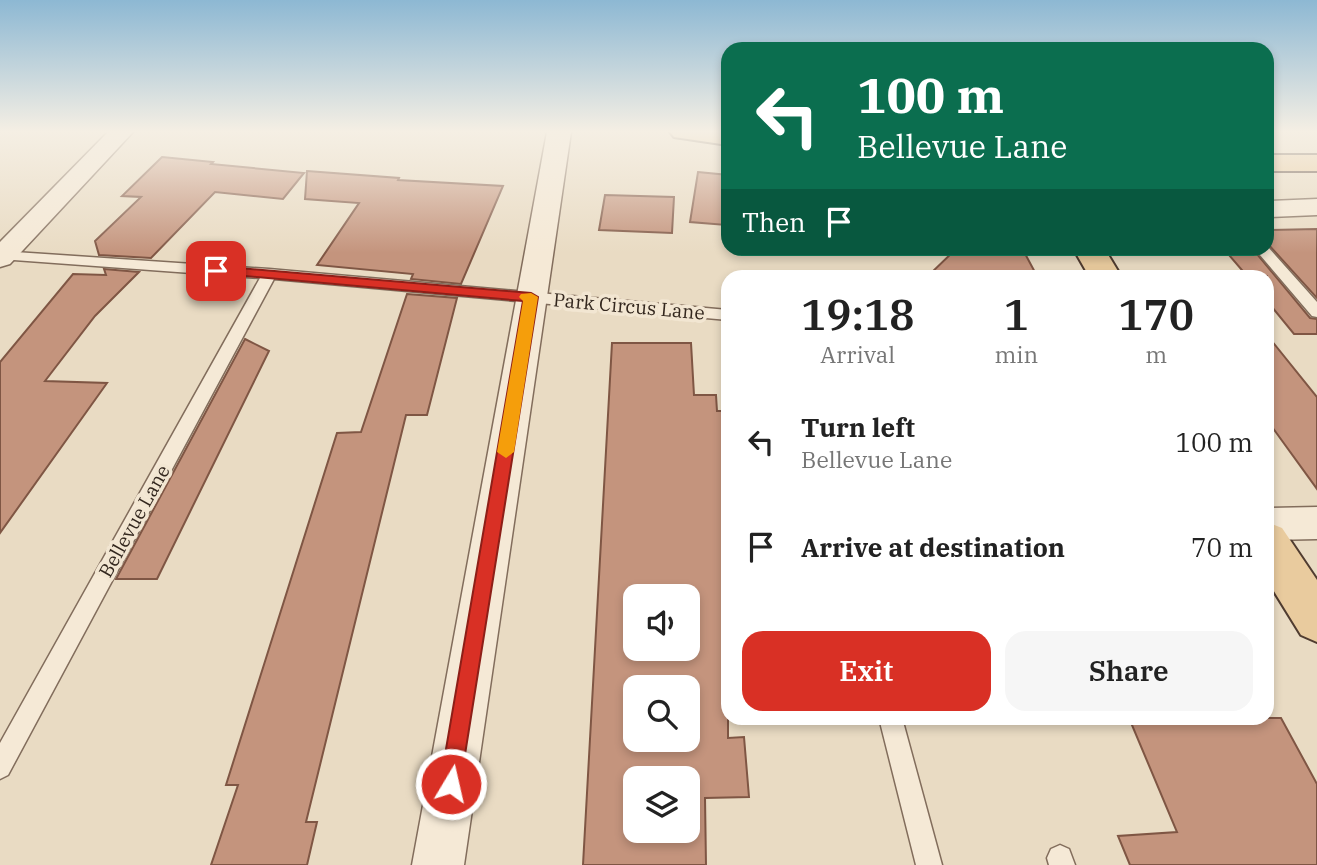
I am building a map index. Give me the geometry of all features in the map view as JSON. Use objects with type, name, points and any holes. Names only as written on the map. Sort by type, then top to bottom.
[{"type":"main road","points":[[1274,552],[1317,620]]},
{"type":"street","points":[[1,256],[83,172]]},
{"type":"street","points":[[438,865],[552,172]]},
{"type":"street","points":[[1274,209],[1317,207]]},
{"type":"street","points":[[1274,524],[1317,523]]},
{"type":"lane","points":[[1,256],[269,274],[531,297]]},
{"type":"lane","points":[[1268,256],[1317,312]]},
{"type":"lane","name":"Bellevue Lane","points":[[0,767],[269,274]]},
{"type":"lane","name":"Park Circus Lane","points":[[531,297],[721,314]]},
{"type":"lane","points":[[893,725],[929,865]]},
{"type":"building","points":[[146,172],[304,173],[283,199],[215,192],[151,258],[99,255],[95,241],[141,197],[122,196]]},
{"type":"building","points":[[307,172],[503,186],[461,284],[411,279],[413,274],[317,265],[359,203],[305,199]]},
{"type":"building","points":[[698,172],[721,174],[721,225],[690,222]]},
{"type":"building","points":[[605,195],[674,197],[672,233],[599,230]]},
{"type":"building","points":[[1317,229],[1317,298],[1274,251],[1274,230]]},
{"type":"building","points":[[949,256],[1026,256],[1034,270],[934,270]]},
{"type":"building","points":[[1230,256],[1259,256],[1270,270],[1242,270]]},
{"type":"building","points":[[104,269],[139,272],[95,316],[45,381],[107,383],[0,533],[0,362],[73,274],[106,275]]},
{"type":"building","points":[[1274,275],[1310,318],[1317,319],[1317,334],[1294,334],[1274,310]]},
{"type":"building","points":[[407,294],[457,298],[427,415],[406,415],[306,822],[317,822],[307,865],[211,865],[238,785],[226,785],[337,433],[361,432]]},
{"type":"building","points":[[245,339],[269,351],[157,579],[116,579]]},
{"type":"building","points":[[612,343],[691,343],[694,395],[716,395],[717,411],[721,411],[721,725],[728,725],[728,738],[744,737],[749,797],[705,798],[706,865],[583,865]]},
{"type":"building","points":[[1274,344],[1317,397],[1317,489],[1274,430]]},
{"type":"building","points":[[1274,718],[1281,718],[1317,784],[1317,865],[1130,865],[1118,836],[1177,832],[1132,725],[1274,725]]},
{"type":"slow traffic","points":[[506,452],[531,297],[526,297]]},
{"type":"route","points":[[216,271],[531,297],[451,784]]}]
